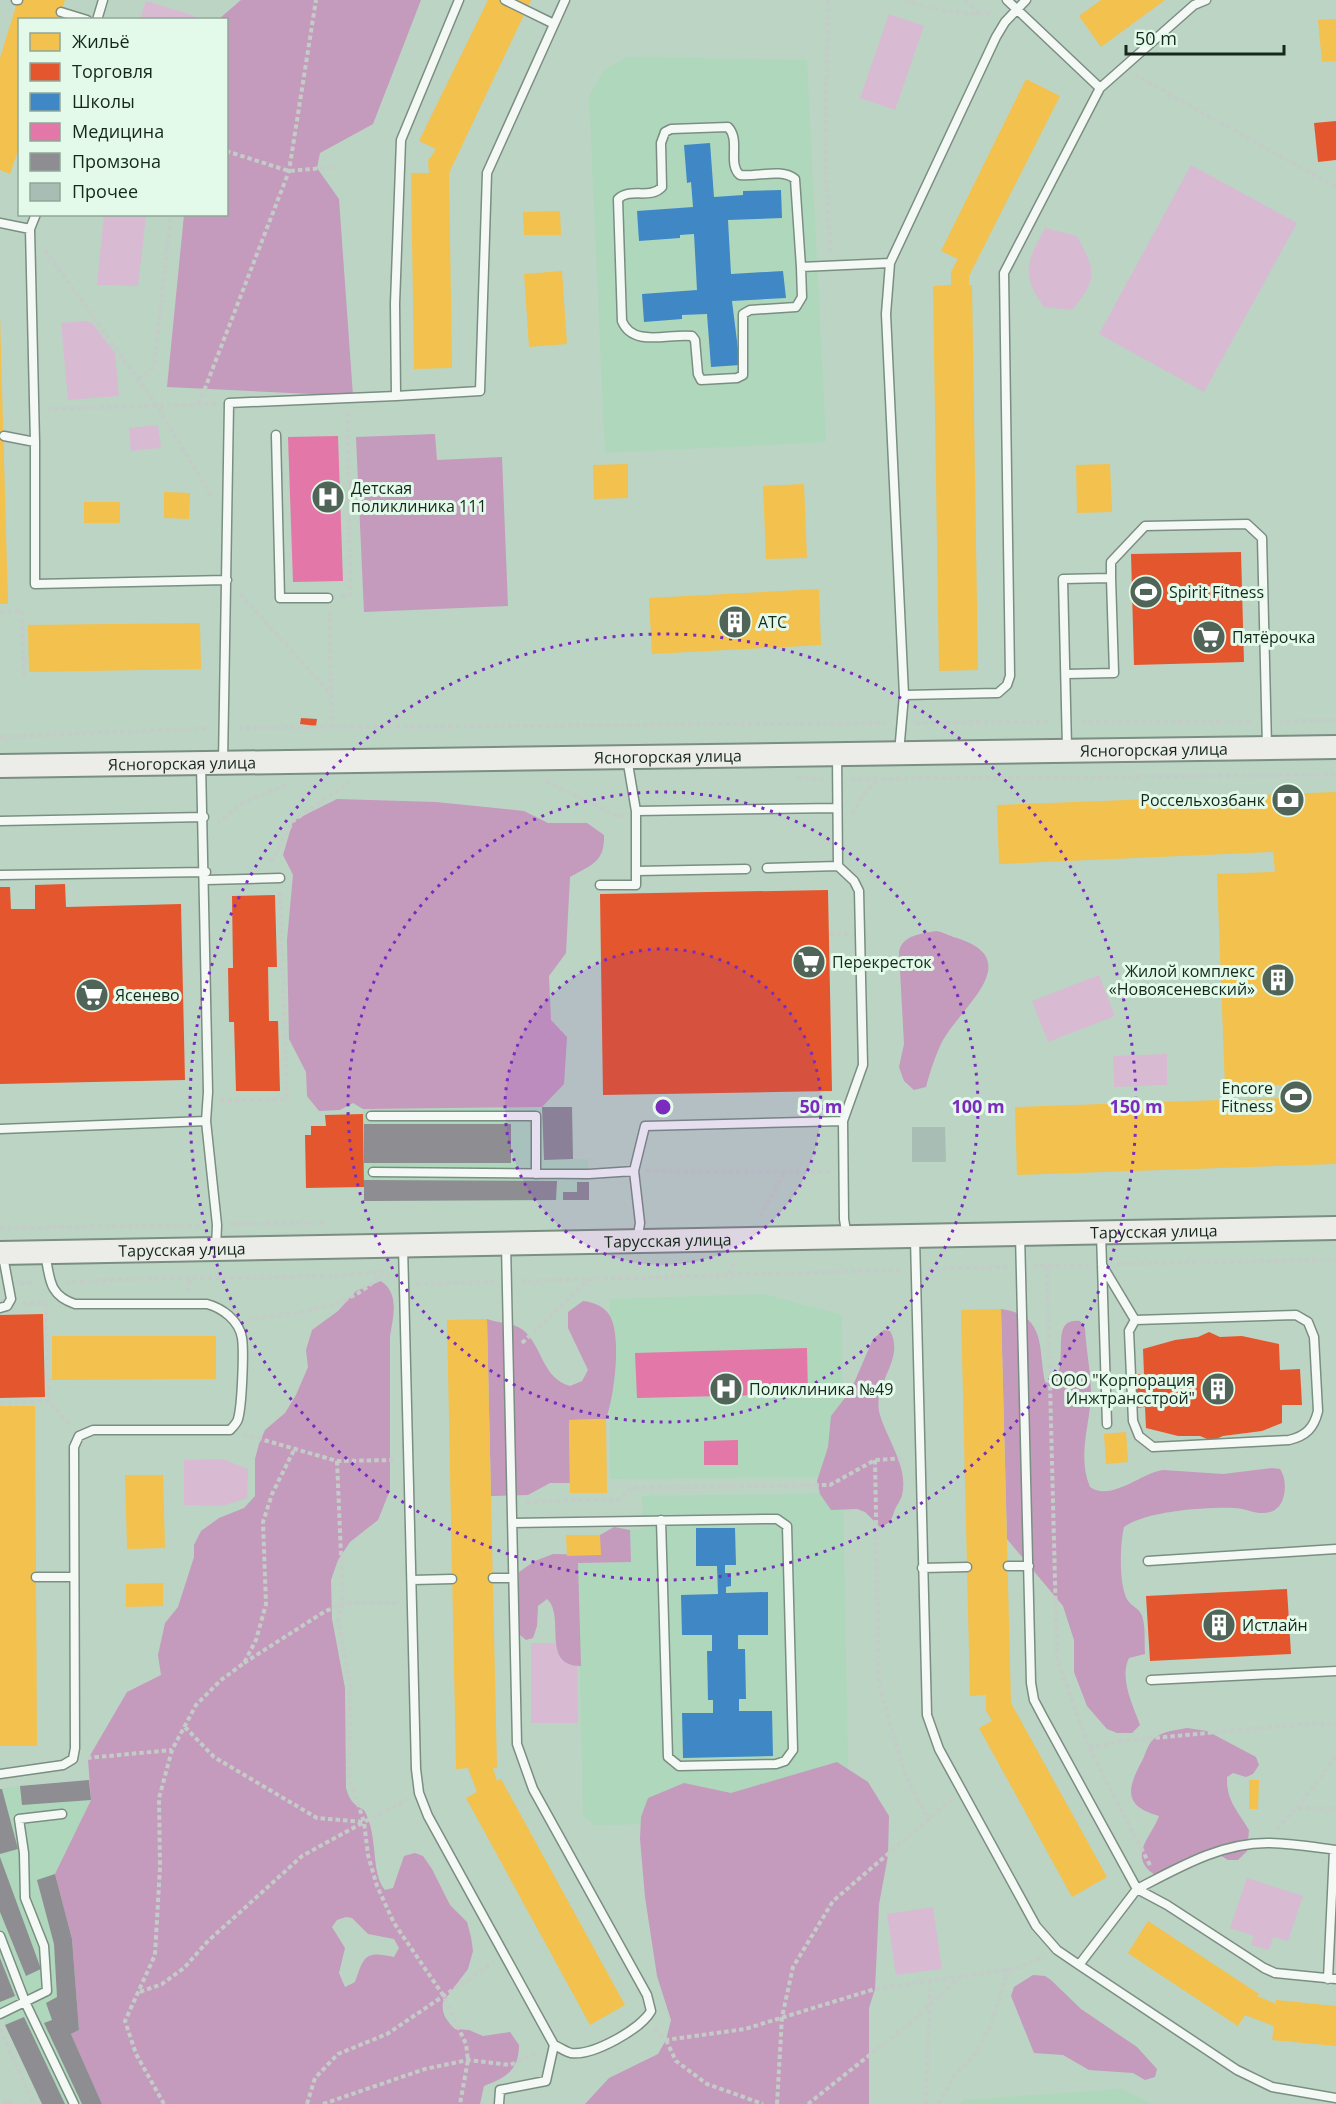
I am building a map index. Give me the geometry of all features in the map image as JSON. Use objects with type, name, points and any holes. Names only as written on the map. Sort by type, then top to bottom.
[{"type":"main road","name":"Ясногорская улица","points":[[0,766],[1336,747]]},
{"type":"main road","name":"Тарусская улица","points":[[1,1253],[1336,1228]]},
{"type":"lane","points":[[98,18],[103,0]]},
{"type":"lane","points":[[396,396],[395,304],[401,140],[459,0]]},
{"type":"lane","points":[[505,0],[554,24]]},
{"type":"lane","points":[[216,1249],[217,1225],[206,1121],[204,817],[212,763],[222,728],[227,580],[229,403],[480,391],[487,173],[565,0]]},
{"type":"lane","points":[[1007,0],[1100,88]]},
{"type":"lane","points":[[899,753],[904,695],[886,314],[890,263],[996,37],[1026,0]]},
{"type":"lane","points":[[904,695],[999,693],[1007,685],[1010,676],[1004,273],[1100,88],[1194,5],[1206,0]]},
{"type":"lane","points":[[62,12],[81,18]]},
{"type":"lane","points":[[728,127],[734,136],[735,165],[740,175],[789,174],[795,179],[801,267],[802,297],[796,307],[750,310],[743,314],[743,375],[738,378],[701,380],[698,374],[695,340],[692,336],[639,337],[625,329],[622,321],[618,199],[627,194],[652,193],[662,187],[661,143],[665,132],[671,129],[728,127]]},
{"type":"lane","points":[[35,216],[30,229],[35,442],[35,584],[227,580]]},
{"type":"lane","points":[[0,223],[30,229]]},
{"type":"lane","points":[[801,267],[890,263]]},
{"type":"lane","points":[[276,435],[280,598],[328,598]]},
{"type":"lane","points":[[4,436],[35,442]]},
{"type":"lane","points":[[1066,674],[1114,674],[1111,562],[1145,526],[1247,524],[1262,538],[1267,748]]},
{"type":"lane","points":[[1067,751],[1063,579],[1111,578]]},
{"type":"lane","points":[[837,754],[838,866]]},
{"type":"lane","points":[[600,885],[636,885],[636,812],[627,757]]},
{"type":"lane","points":[[636,812],[837,808]]},
{"type":"lane","points":[[0,821],[204,817]]},
{"type":"lane","points":[[766,868],[838,866],[854,881],[859,891],[863,1065],[843,1121],[842,1172],[847,1237]]},
{"type":"lane","points":[[636,871],[746,869]]},
{"type":"lane","points":[[0,875],[280,878]]},
{"type":"lane","points":[[371,1116],[536,1116],[536,1174]]},
{"type":"lane","points":[[0,1129],[206,1121]]},
{"type":"lane","points":[[637,1241],[640,1223],[633,1171],[645,1126],[843,1121]]},
{"type":"lane","points":[[373,1172],[536,1174],[633,1171]]},
{"type":"lane","points":[[1101,1232],[1107,1424]]},
{"type":"lane","points":[[1020,1234],[1031,1683],[1034,1700],[1137,1888],[1264,1968],[1275,1973],[1332,1979],[1335,1850],[1265,1843],[1226,1848],[1137,1888],[1079,1965]]},
{"type":"lane","points":[[915,1236],[927,1715],[939,1749],[1036,1926],[1057,1950],[1237,2070],[1272,2086],[1336,2098]]},
{"type":"lane","points":[[403,1245],[406,1284],[416,1769],[419,1793],[428,1816],[554,2045],[570,2053],[596,2050],[645,2021],[651,2011],[646,1995],[533,1789],[517,1744],[506,1244]]},
{"type":"lane","points":[[0,1774],[63,1765],[73,1759],[75,1748],[74,1447],[79,1436],[93,1430],[230,1430],[238,1420],[242,1337],[233,1321],[221,1307],[207,1304],[75,1304],[59,1299],[51,1284],[45,1252]]},
{"type":"lane","points":[[1,1253],[10,1282],[11,1299],[4,1307]]},
{"type":"lane","points":[[1102,1265],[1135,1320]]},
{"type":"lane","points":[[1296,1315],[1308,1322],[1314,1337],[1318,1411],[1315,1423],[1300,1438],[1289,1440],[1153,1446],[1139,1436],[1133,1421],[1130,1331],[1135,1320],[1296,1315]]},
{"type":"lane","points":[[512,1522],[661,1520],[777,1519],[787,1526],[793,1750],[785,1761],[776,1764],[679,1766],[668,1757],[661,1520]]},
{"type":"lane","points":[[1148,1561],[1336,1550]]},
{"type":"lane","points":[[1008,1566],[1029,1566]]},
{"type":"lane","points":[[922,1568],[967,1567]]},
{"type":"lane","points":[[36,1577],[74,1577]]},
{"type":"lane","points":[[493,1578],[513,1578]]},
{"type":"lane","points":[[412,1580],[452,1579]]},
{"type":"lane","points":[[1151,1680],[1336,1671]]},
{"type":"lane","points":[[0,2014],[26,2004],[47,1991],[44,1946],[25,1898],[24,1852],[19,1819],[62,1814]]},
{"type":"lane","points":[[0,1936],[26,2004],[74,2104]]},
{"type":"lane","points":[[499,2104],[500,2090],[546,2081],[554,2045]]},
{"type":"path","points":[[199,405],[289,171],[316,0]]},
{"type":"path","points":[[828,0],[825,161],[832,266]]},
{"type":"path","points":[[905,0],[928,8],[979,15],[965,0]]},
{"type":"path","points":[[1122,68],[1336,188]]},
{"type":"path","points":[[228,152],[289,171],[336,167]]},
{"type":"path","points":[[138,379],[154,367],[171,216]]},
{"type":"path","points":[[30,229],[157,406],[228,523]]},
{"type":"path","points":[[332,727],[328,598],[350,595],[348,398]]},
{"type":"path","points":[[34,409],[229,403]]},
{"type":"path","points":[[227,580],[331,694]]},
{"type":"path","points":[[0,612],[22,611],[24,678]]},
{"type":"path","points":[[0,737],[222,728],[1336,720]]},
{"type":"path","points":[[540,778],[619,817],[636,812]]},
{"type":"path","points":[[838,827],[853,813],[866,791],[879,778]]},
{"type":"path","points":[[271,862],[293,820],[353,780]]},
{"type":"path","points":[[205,833],[242,803],[295,781]]},
{"type":"path","points":[[207,1101],[287,1099],[280,878]]},
{"type":"path","points":[[829,934],[842,934]]},
{"type":"path","points":[[633,1171],[842,1172]]},
{"type":"path","points":[[10,1282],[51,1284],[132,1278],[319,1278],[382,1272],[406,1284],[1021,1266],[1336,1260]]},
{"type":"path","points":[[1047,1266],[1057,1659],[1089,1748],[1157,1879]]},
{"type":"path","points":[[233,1321],[321,1308],[363,1290],[382,1272]]},
{"type":"path","points":[[508,1356],[591,1278]]},
{"type":"path","points":[[4,1307],[46,1303],[59,1299]]},
{"type":"path","points":[[46,1303],[49,1401],[79,1436]]},
{"type":"path","points":[[0,1403],[49,1401]]},
{"type":"path","points":[[230,1430],[337,1461],[409,1460]]},
{"type":"path","points":[[244,1663],[256,1640],[266,1604],[263,1522],[272,1494],[294,1450]]},
{"type":"path","points":[[512,1503],[619,1499],[632,1488],[830,1485],[875,1460],[919,1458]]},
{"type":"path","points":[[875,1460],[879,1685],[905,1775],[929,1820]]},
{"type":"path","points":[[337,1461],[343,1603],[338,1617],[350,1684],[349,1777],[364,1822],[368,1855],[377,1886],[394,1923],[443,1995],[466,2044],[468,2060],[460,2104]]},
{"type":"path","points":[[164,2104],[136,2054],[126,2021],[155,1955],[160,1867],[159,1798],[172,1750],[196,1705],[221,1680],[324,1612],[343,1603],[412,1604]]},
{"type":"path","points":[[1089,1748],[1144,1739],[1315,1723],[1336,1724]]},
{"type":"path","points":[[185,1726],[214,1756],[317,1818],[364,1822]]},
{"type":"path","points":[[73,1759],[172,1750]]},
{"type":"path","points":[[1265,1843],[1296,1808],[1336,1756]]},
{"type":"path","points":[[777,2104],[782,2017],[793,1967],[833,1901],[962,1791]]},
{"type":"path","points":[[140,1992],[162,1984],[184,1968],[207,1942],[302,1856],[419,1793]]},
{"type":"path","points":[[1296,1808],[1336,1809]]},
{"type":"path","points":[[666,2040],[745,2029],[875,1989],[1018,1968],[1057,1950]]},
{"type":"path","points":[[307,2104],[315,2078],[338,2054],[387,2034],[505,1955]]},
{"type":"path","points":[[939,2104],[956,2073],[974,2056],[992,2022],[1008,1969]]},
{"type":"path","points":[[808,2104],[910,2022],[961,1976]]},
{"type":"path","points":[[926,2104],[930,1981]]},
{"type":"path","points":[[645,2021],[666,2040],[676,2061],[707,2084],[763,2104]]},
{"type":"path","points":[[0,2029],[34,2104]]},
{"type":"path","points":[[323,2104],[425,2069],[468,2060],[510,2065],[554,2045]]},
{"type":"path","points":[[7,2104],[5,2100],[15,2104]]},
{"type":"shaded area","points":[[241,0],[421,0],[373,124],[320,153],[317,168],[339,199],[353,396],[167,387],[184,216],[228,216],[228,18],[220,18]]},
{"type":"shaded area","points":[[146,1],[195,16],[194,18],[140,18]]},
{"type":"shaded area","points":[[889,14],[924,26],[895,110],[860,98]]},
{"type":"shaded area","points":[[627,57],[807,60],[826,442],[605,453],[589,97],[603,71]]},
{"type":"shaded area","points":[[1191,165],[1297,223],[1204,392],[1099,334]]},
{"type":"shaded area","points":[[104,216],[146,216],[138,286],[97,285]]},
{"type":"shaded area","points":[[1045,228],[1077,236],[1091,267],[1090,282],[1072,310],[1044,307],[1032,286],[1029,276],[1030,259]]},
{"type":"shaded area","points":[[85,321],[92,323],[115,353],[119,396],[68,400],[61,323]]},
{"type":"shaded area","points":[[158,425],[161,448],[131,451],[129,428]]},
{"type":"shaded area","points":[[435,434],[437,460],[502,457],[508,606],[364,612],[356,437]]},
{"type":"shaded area","points":[[337,799],[436,802],[524,811],[548,823],[587,823],[604,835],[602,851],[595,862],[570,877],[566,953],[549,976],[551,1020],[567,1037],[564,1084],[542,1107],[363,1109],[353,1103],[340,1110],[319,1111],[307,1096],[306,1072],[289,1039],[287,940],[293,875],[283,855],[293,821]]},
{"type":"shaded area","points":[[936,931],[977,947],[987,958],[988,971],[974,998],[943,1040],[926,1087],[914,1090],[904,1081],[899,1067],[904,1044],[899,952],[908,939],[918,934]]},
{"type":"shaded area","points":[[1099,975],[1115,1016],[1048,1042],[1032,1001]]},
{"type":"shaded area","points":[[1167,1054],[1167,1085],[1114,1087],[1113,1056]]},
{"type":"shaded area","points":[[572,1107],[573,1159],[588,1159],[589,1200],[364,1201],[363,1109]]},
{"type":"shaded area","points":[[381,1281],[391,1292],[394,1306],[390,1336],[390,1490],[378,1520],[350,1542],[338,1560],[331,1580],[332,1619],[345,1688],[346,1788],[352,1801],[364,1810],[369,1820],[378,1874],[385,1890],[393,1888],[404,1856],[415,1853],[423,1856],[450,1905],[467,1922],[473,1951],[468,1969],[443,2002],[447,2020],[455,2029],[469,2030],[483,2036],[510,2032],[519,2045],[517,2061],[505,2076],[484,2086],[480,2104],[102,2104],[71,2034],[79,2030],[72,1939],[55,1874],[91,1800],[88,1759],[127,1692],[161,1675],[158,1655],[165,1623],[178,1607],[194,1557],[194,1545],[201,1531],[219,1518],[244,1508],[255,1496],[255,1459],[259,1444],[265,1430],[285,1413],[296,1395],[308,1367],[306,1350],[312,1330],[338,1311],[356,1291]],"holes":[[[352,1918],[368,1934],[394,1939],[399,1948],[394,1957],[371,1955],[363,1961],[355,1982],[345,1987],[339,1973],[345,1948],[332,1927],[337,1920]]]},
{"type":"shaded area","name":"Поликлиника №49","points":[[763,1294],[842,1315],[843,1463],[824,1477],[610,1479],[610,1299]]},
{"type":"shaded area","points":[[583,1301],[597,1304],[606,1310],[613,1322],[616,1365],[606,1419],[569,1420],[570,1483],[550,1483],[528,1495],[491,1496],[487,1319],[523,1330],[530,1337],[548,1369],[561,1382],[570,1386],[582,1381],[588,1370],[568,1328],[568,1312]]},
{"type":"shaded area","points":[[1001,1309],[1026,1318],[1033,1326],[1038,1335],[1045,1382],[1051,1384],[1060,1366],[1064,1327],[1070,1322],[1080,1321],[1085,1328],[1091,1394],[1084,1452],[1086,1475],[1090,1487],[1098,1491],[1117,1489],[1163,1470],[1223,1474],[1272,1468],[1280,1469],[1283,1474],[1285,1486],[1283,1500],[1276,1509],[1270,1512],[1261,1513],[1238,1508],[1193,1509],[1147,1517],[1124,1527],[1121,1554],[1123,1587],[1129,1602],[1141,1613],[1145,1654],[1129,1658],[1126,1666],[1128,1692],[1140,1725],[1132,1733],[1117,1733],[1107,1729],[1087,1706],[1074,1672],[1074,1640],[1063,1606],[1007,1539]]},
{"type":"shaded area","points":[[884,1330],[890,1331],[894,1342],[894,1352],[880,1393],[880,1415],[900,1464],[903,1485],[901,1497],[891,1520],[880,1527],[865,1512],[857,1509],[831,1510],[820,1494],[817,1481],[828,1447],[831,1416],[851,1390],[873,1339]]},
{"type":"shaded area","points":[[222,1459],[248,1469],[247,1498],[222,1506],[184,1505],[184,1460]]},
{"type":"shaded area","points":[[843,1493],[849,1821],[594,1825],[583,1816],[578,1563],[631,1562],[630,1530],[643,1529],[642,1496]]},
{"type":"shaded area","points":[[614,1527],[630,1530],[631,1562],[578,1563],[581,1666],[569,1664],[561,1658],[557,1649],[555,1617],[547,1599],[538,1606],[537,1626],[533,1638],[526,1640],[519,1634],[519,1572],[535,1561],[553,1554],[600,1555],[600,1535]]},
{"type":"shaded area","points":[[531,1643],[577,1643],[578,1723],[531,1723]]},
{"type":"shaded area","points":[[1187,1728],[1207,1731],[1256,1757],[1259,1765],[1253,1774],[1246,1777],[1233,1773],[1227,1777],[1228,1793],[1249,1830],[1247,1851],[1238,1860],[1228,1860],[1215,1852],[1155,1875],[1147,1868],[1142,1853],[1159,1816],[1147,1812],[1134,1802],[1131,1788],[1153,1739],[1167,1732]]},
{"type":"shaded area","points":[[837,1762],[868,1782],[889,1816],[888,1856],[879,1904],[875,1989],[869,2008],[869,2104],[585,2104],[609,2078],[658,2054],[666,2040],[671,2020],[657,1976],[645,1897],[640,1839],[641,1817],[648,1798],[684,1783],[731,1793]]},
{"type":"shaded area","points":[[20,1786],[91,1800],[55,1874],[72,1939],[79,2030],[71,2034],[102,2104],[42,2104],[0,2012],[0,1789]]},
{"type":"shaded area","points":[[1247,1878],[1303,1896],[1288,1941],[1273,1937],[1269,1950],[1251,1945],[1254,1936],[1230,1928]]},
{"type":"shaded area","points":[[933,1907],[942,1969],[896,1975],[887,1914]]},
{"type":"shaded area","points":[[1033,1975],[1045,1976],[1051,1980],[1081,2009],[1137,2047],[1157,2069],[1155,2077],[1145,2080],[1133,2073],[1089,2070],[1063,2055],[1034,2053],[1011,1996],[1014,1987]]},
{"type":"shaded area","points":[[1122,2089],[1152,2104],[960,2104],[963,2100]]},
{"type":"building: Жильё","points":[[18,0],[65,0],[60,18],[18,18],[18,151],[10,174],[0,170],[0,58]]},
{"type":"building: Жильё","points":[[488,0],[531,0],[449,173],[452,368],[414,369],[411,173],[429,173],[428,161],[436,149],[419,141]]},
{"type":"building: Жильё","points":[[1101,0],[1165,0],[1101,47],[1079,16]]},
{"type":"building: Жильё","points":[[1336,19],[1336,61],[1322,62],[1318,20]]},
{"type":"building: Жильё","points":[[1026,79],[1060,96],[969,276],[969,285],[972,285],[978,670],[939,671],[933,286],[951,285],[951,272],[958,259],[941,251]]},
{"type":"building: Жильё","points":[[560,211],[561,235],[524,235],[523,212]]},
{"type":"building: Жильё","points":[[562,271],[567,344],[529,347],[524,274]]},
{"type":"building: Жильё","points":[[0,315],[8,604],[0,604]]},
{"type":"building: Жильё","points":[[628,464],[628,498],[594,499],[593,465]]},
{"type":"building: Жильё","points":[[1110,464],[1112,512],[1077,513],[1076,465]]},
{"type":"building: Жильё","points":[[804,484],[807,558],[766,559],[763,486]]},
{"type":"building: Жильё","points":[[164,492],[190,493],[189,519],[164,518]]},
{"type":"building: Жильё","points":[[84,502],[120,502],[120,523],[84,523]]},
{"type":"building: Жильё","name":"АТС","points":[[819,589],[821,645],[652,654],[649,598]]},
{"type":"building: Жильё","points":[[200,623],[201,669],[29,672],[28,625]]},
{"type":"building: Жильё","name":"Жилой комплекс «Новоясеневский»","points":[[1336,792],[1336,1164],[1017,1175],[1015,1107],[1283,1098],[1283,1085],[1225,1088],[1217,874],[1275,872],[1273,852],[999,864],[997,805]]},
{"type":"building: Жильё","points":[[1001,1309],[1011,1703],[1107,1877],[1072,1897],[979,1728],[992,1721],[986,1710],[986,1695],[970,1696],[961,1310]]},
{"type":"building: Жильё","points":[[487,1319],[497,1768],[493,1768],[497,1781],[501,1779],[625,2005],[590,2025],[466,1798],[477,1792],[468,1768],[456,1769],[447,1320]]},
{"type":"building: Жильё","points":[[52,1336],[216,1336],[216,1379],[52,1380]]},
{"type":"building: Жильё","points":[[0,1406],[35,1406],[37,1746],[0,1746]]},
{"type":"building: Жильё","points":[[606,1419],[607,1493],[570,1493],[569,1420]]},
{"type":"building: Жильё","points":[[1126,1432],[1128,1462],[1106,1464],[1104,1434]]},
{"type":"building: Жильё","points":[[125,1475],[163,1475],[165,1548],[127,1549]]},
{"type":"building: Жильё","points":[[566,1535],[600,1535],[601,1555],[567,1556]]},
{"type":"building: Жильё","points":[[163,1583],[163,1606],[126,1607],[126,1584]]},
{"type":"building: Жильё","points":[[1249,1780],[1259,1780],[1258,1809],[1249,1809]]},
{"type":"building: Жильё","points":[[1148,1921],[1259,1994],[1257,1996],[1276,2004],[1276,2000],[1336,2006],[1336,2046],[1272,2040],[1274,2026],[1245,2015],[1238,2026],[1150,1968],[1128,1953]]},
{"type":"building: Торговля","points":[[1336,121],[1336,160],[1318,162],[1314,123]]},
{"type":"building: Торговля","points":[[1241,552],[1244,662],[1134,665],[1131,554]]},
{"type":"building: Торговля","points":[[301,718],[317,719],[316,726],[300,724]]},
{"type":"building: Торговля","name":"Ясенево","points":[[65,884],[66,907],[181,904],[185,1080],[0,1084],[0,887],[10,887],[11,909],[35,909],[35,885]]},
{"type":"building: Торговля","points":[[828,890],[832,1091],[603,1095],[600,894]]},
{"type":"building: Торговля","points":[[275,895],[277,967],[268,967],[269,1021],[278,1021],[280,1091],[236,1091],[234,1022],[229,1022],[228,968],[233,968],[232,896]]},
{"type":"building: Торговля","points":[[363,1114],[364,1187],[306,1188],[305,1135],[311,1135],[311,1126],[326,1126],[325,1115]]},
{"type":"building: Торговля","points":[[43,1314],[45,1397],[0,1398],[0,1315]]},
{"type":"building: Торговля","name":"ООО \"Корпорация Инжтрансстрой\"","points":[[1209,1332],[1220,1337],[1242,1336],[1279,1344],[1280,1370],[1300,1369],[1302,1405],[1282,1405],[1282,1423],[1262,1431],[1223,1436],[1212,1441],[1200,1436],[1178,1436],[1146,1428],[1145,1407],[1135,1408],[1134,1374],[1144,1374],[1143,1349],[1175,1340],[1198,1337]]},
{"type":"building: Торговля","name":"Истлайн","points":[[1287,1589],[1291,1654],[1150,1661],[1146,1596]]},
{"type":"building: Школы","points":[[710,143],[714,197],[743,195],[743,191],[781,190],[782,218],[728,220],[731,274],[783,271],[786,298],[732,301],[740,365],[711,367],[707,314],[682,315],[682,319],[644,322],[642,294],[697,290],[694,234],[680,235],[680,238],[639,241],[637,211],[693,207],[691,182],[687,183],[684,145]]},
{"type":"building: Школы","points":[[696,1528],[735,1528],[736,1565],[725,1565],[725,1573],[731,1573],[731,1586],[726,1587],[726,1593],[768,1592],[768,1635],[738,1635],[738,1649],[745,1649],[746,1699],[739,1699],[739,1711],[772,1711],[773,1756],[683,1758],[682,1713],[713,1713],[713,1700],[708,1700],[707,1651],[712,1651],[712,1635],[682,1635],[681,1595],[718,1594],[717,1566],[696,1566]]},
{"type":"building: Медицина","points":[[338,436],[343,581],[293,582],[288,437]]},
{"type":"building: Медицина","points":[[807,1348],[808,1394],[637,1398],[635,1353]]},
{"type":"building: Медицина","points":[[738,1440],[738,1465],[704,1465],[704,1441]]},
{"type":"building: Промзона","points":[[542,1107],[572,1107],[573,1159],[544,1160]]},
{"type":"building: Промзона","points":[[364,1124],[511,1124],[511,1163],[364,1163]]},
{"type":"building: Промзона","points":[[364,1180],[557,1181],[556,1200],[364,1201]]},
{"type":"building: Промзона","points":[[577,1182],[589,1182],[589,1200],[563,1200],[563,1192],[577,1192]]},
{"type":"building: Промзона","points":[[89,1780],[91,1800],[22,1805],[20,1786]]},
{"type":"building: Промзона","points":[[0,1789],[2,1789],[18,1849],[0,1854]]},
{"type":"building: Промзона","points":[[0,1857],[41,1969],[26,1976],[0,1912]]},
{"type":"building: Промзона","points":[[55,1874],[72,1939],[79,2030],[71,2034],[102,2104],[82,2104],[44,2023],[52,2020],[46,2003],[57,1997],[54,1944],[37,1880]]},
{"type":"building: Промзона","points":[[0,1958],[15,1996],[0,2002]]},
{"type":"building: Промзона","points":[[24,2017],[65,2104],[42,2104],[5,2025]]},
{"type":"building: Прочее","points":[[912,1127],[945,1127],[946,1162],[912,1162]]},
{"type":"place","name":"Детская поликлиника 111","points":[[328,497]]},
{"type":"place","name":"Spirit Fitness","points":[[1146,592]]},
{"type":"place","name":"АТС","points":[[735,622]]},
{"type":"place","name":"Пятёрочка","points":[[1209,637]]},
{"type":"place","name":"Россельхозбанк","points":[[1288,800]]},
{"type":"place","name":"Перекресток","points":[[809,962]]},
{"type":"place","name":"Жилой комплекс «Новоясеневский»","points":[[1278,980]]},
{"type":"place","name":"Ясенево","points":[[92,995]]},
{"type":"place","name":"Encore Fitness","points":[[1296,1097]]},
{"type":"place","name":"Поликлиника №49","points":[[726,1389]]},
{"type":"place","name":"ООО \"Корпорация Инжтрансстрой\"","points":[[1218,1389]]},
{"type":"place","name":"Истлайн","points":[[1219,1625]]}]
